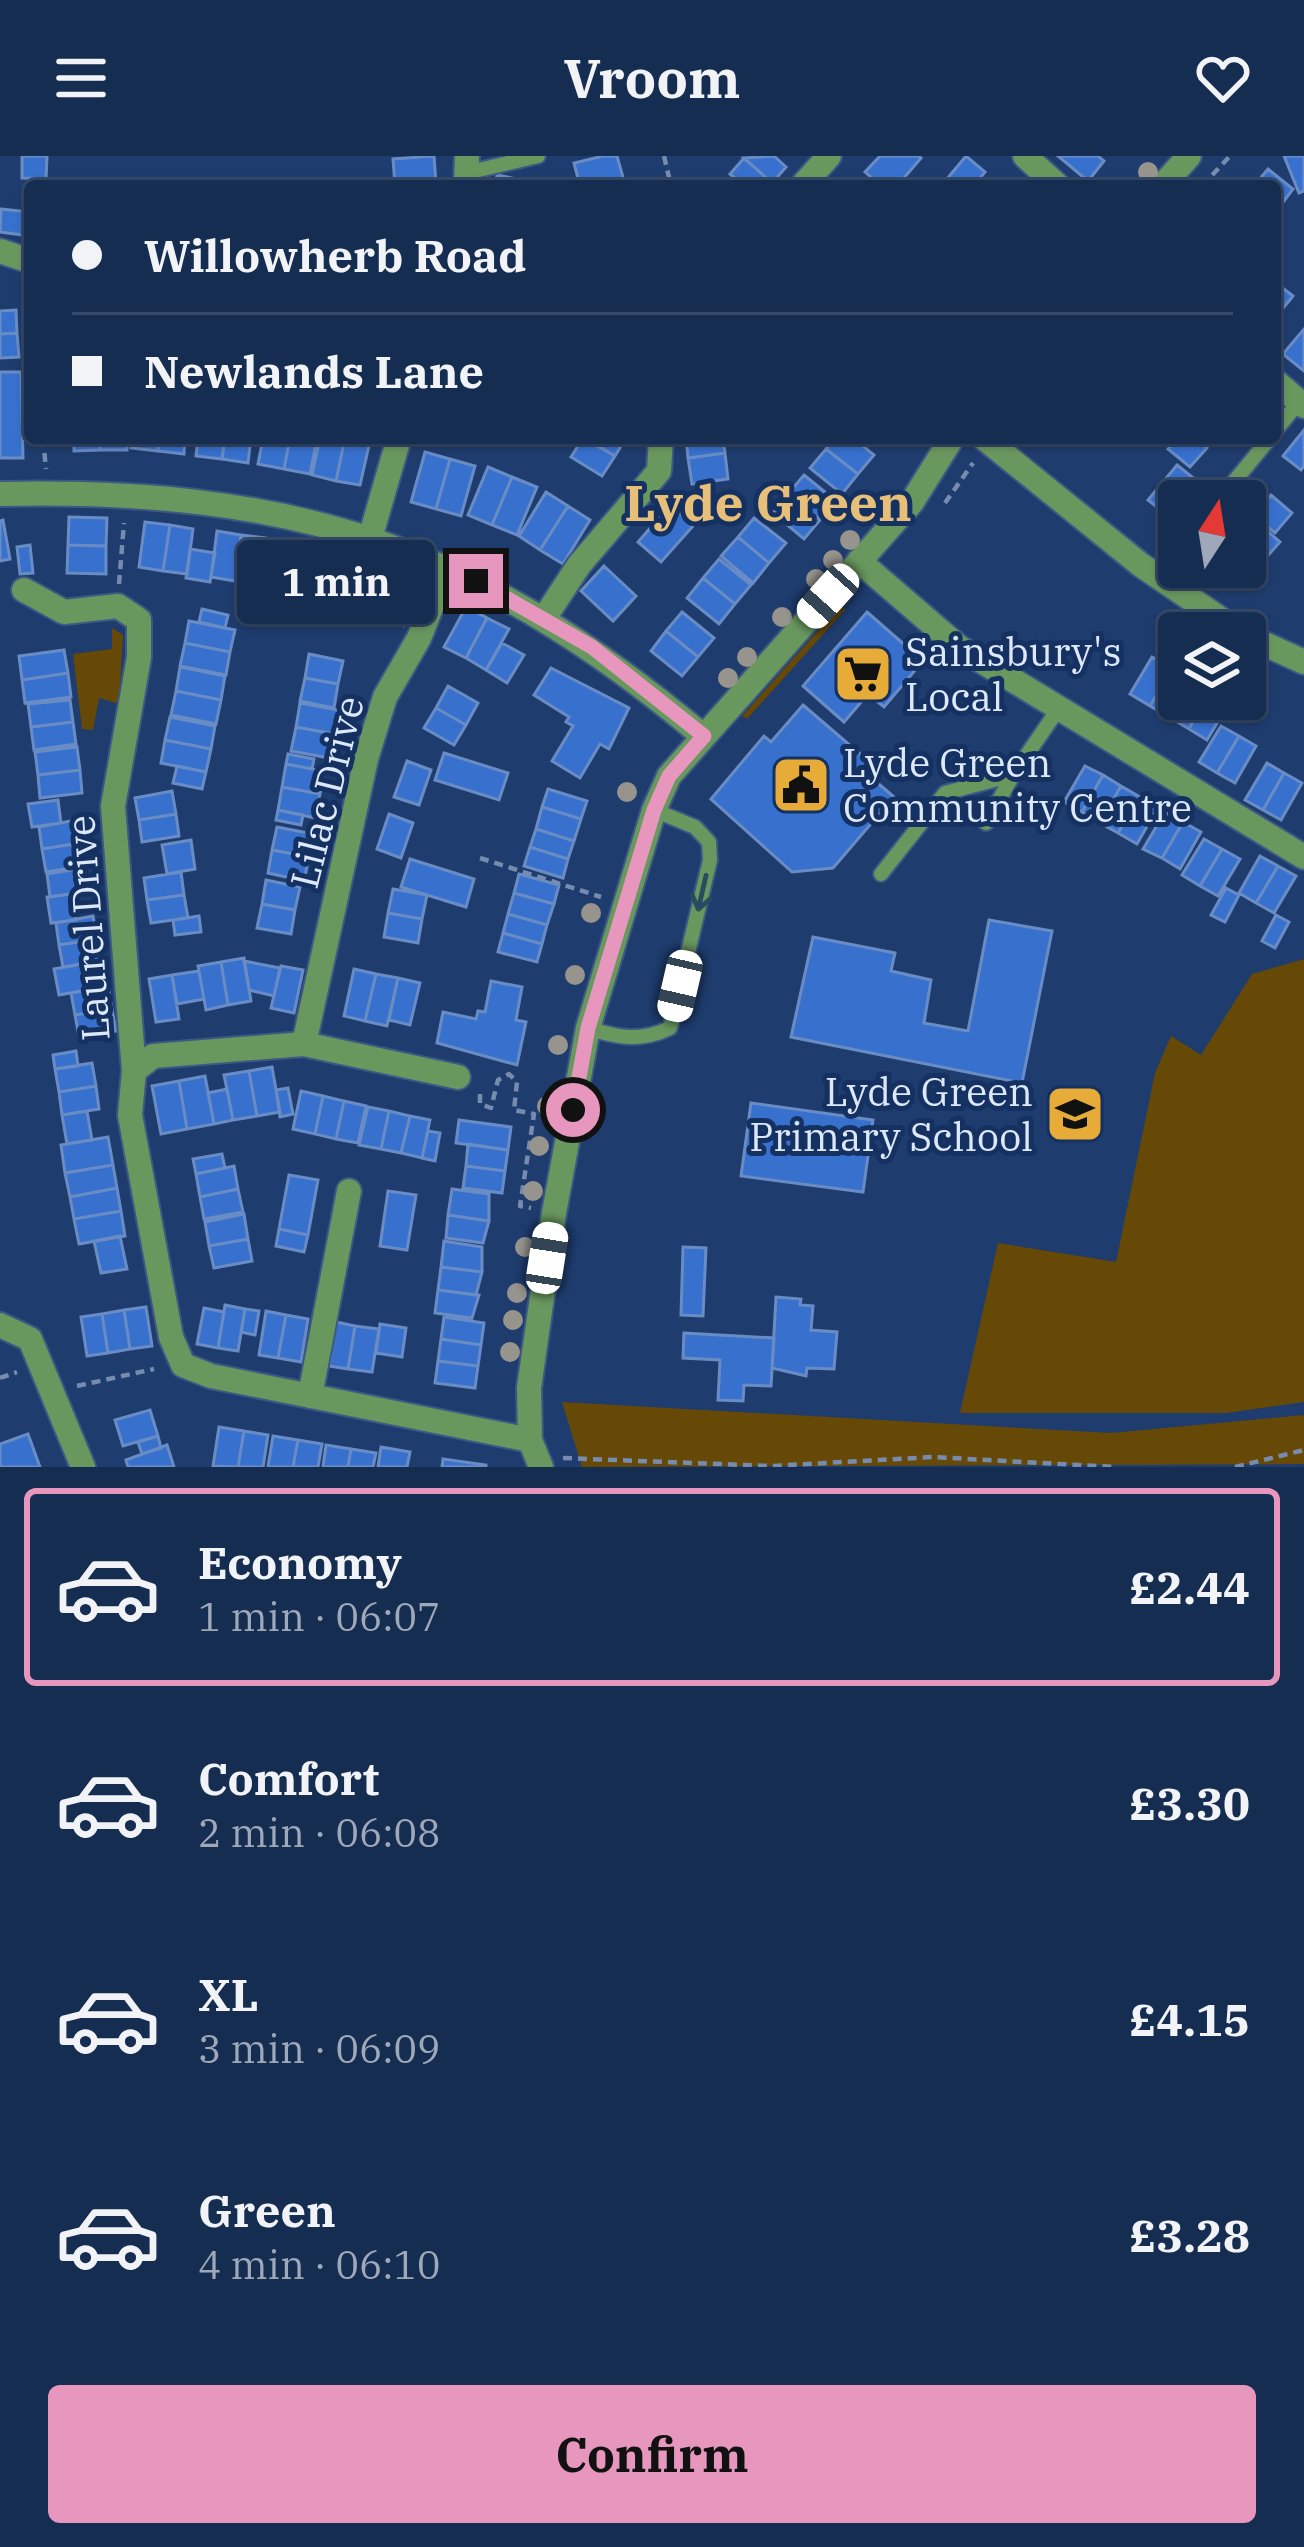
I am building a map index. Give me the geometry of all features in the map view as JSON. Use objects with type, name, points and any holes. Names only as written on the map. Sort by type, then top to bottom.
[{"type":"street","points":[[807,180],[829,156]]},
{"type":"street","points":[[1025,156],[1051,180]]},
{"type":"street","points":[[1167,180],[1189,156]]},
{"type":"street","points":[[371,535],[397,444]]},
{"type":"street","points":[[545,617],[579,565],[659,471],[661,444]]},
{"type":"street","points":[[470,1082],[304,1044],[154,1056],[134,1071],[130,1115],[171,1337],[183,1365],[211,1376],[310,1396],[537,1455],[529,1388],[554,1213],[588,1028],[654,810],[669,776],[912,502],[948,444]]},
{"type":"street","points":[[991,444],[1141,566],[1210,612]]},
{"type":"street","points":[[0,494],[126,494],[276,511],[371,535],[545,617],[637,681],[704,736]]},
{"type":"street","points":[[859,561],[960,648],[1304,857]]},
{"type":"street","name":"Lilac Drive","points":[[304,1044],[366,760],[385,697],[419,638],[447,567]]},
{"type":"street","points":[[24,590],[64,612],[118,606]]},
{"type":"street","name":"Laurel Drive","points":[[118,606],[139,620],[140,657],[112,806],[134,1071]]},
{"type":"street","points":[[1266,645],[1304,662]]},
{"type":"street","points":[[310,1396],[349,1191]]},
{"type":"street","points":[[0,1325],[30,1339],[83,1467]]},
{"type":"lane","points":[[466,172],[538,156]]},
{"type":"lane","points":[[1281,426],[1302,404]]},
{"type":"lane","points":[[1235,480],[1265,444]]},
{"type":"lane","points":[[986,824],[1059,708]]},
{"type":"lane","points":[[881,874],[945,794],[1013,776]]},
{"type":"lane","points":[[588,1028],[628,1038],[652,1037],[670,1028],[710,860],[709,842],[694,827],[654,810]]},
{"type":"path","points":[[1208,180],[1230,156]]},
{"type":"path","points":[[118,606],[126,494]]},
{"type":"path","points":[[479,858],[624,904]]},
{"type":"path","points":[[470,1082],[480,1104],[491,1108],[502,1075],[517,1082],[514,1110],[534,1114],[520,1206],[554,1213]]},
{"type":"path","points":[[83,1384],[130,1374]]},
{"type":"path","points":[[1235,1467],[1304,1450]]},
{"type":"path","points":[[537,1455],[771,1466],[933,1457],[1114,1467]]},
{"type":"shaded area","points":[[840,606],[845,610],[747,719],[742,716]]},
{"type":"shaded area","points":[[112,628],[123,635],[119,704],[99,698],[93,730],[82,729],[73,654],[112,649]]},
{"type":"shaded area","points":[[1304,959],[1304,1402],[1226,1413],[960,1413],[998,1243],[1116,1262],[1155,1073],[1171,1036],[1201,1055],[1252,974]]},
{"type":"shaded area","points":[[562,1402],[1111,1433],[1304,1415],[1304,1464],[582,1467]]},
{"type":"building","points":[[22,156],[47,156],[46,179],[22,178]]},
{"type":"building","points":[[434,156],[436,180],[395,180],[393,159]]},
{"type":"building","points":[[617,156],[624,180],[578,180],[574,163]]},
{"type":"building","points":[[774,156],[786,167],[769,180],[744,158]]},
{"type":"building","points":[[880,156],[921,158],[902,180],[874,180],[865,172]]},
{"type":"building","points":[[966,156],[985,172],[979,180],[946,180]]},
{"type":"building","points":[[1058,156],[1098,156],[1104,161],[1087,180]]},
{"type":"building","points":[[1284,156],[1304,156],[1304,191],[1299,193]]},
{"type":"building","points":[[744,158],[769,180],[737,180],[730,174]]},
{"type":"building","points":[[1268,169],[1293,189],[1284,201],[1281,180],[1259,180]]},
{"type":"building","points":[[1,209],[24,211],[24,235],[0,232]]},
{"type":"building","points":[[1281,287],[1293,296],[1281,311]]},
{"type":"building","points":[[16,310],[17,333],[0,334],[0,311]]},
{"type":"building","points":[[1304,329],[1304,371],[1283,354]]},
{"type":"building","points":[[17,333],[19,357],[0,358],[0,334]]},
{"type":"building","points":[[0,372],[21,372],[23,458],[0,458]]},
{"type":"building","points":[[1304,430],[1304,466],[1301,470],[1283,456]]},
{"type":"building","points":[[74,444],[100,444],[100,450],[74,451]]},
{"type":"building","points":[[100,444],[127,444],[127,450],[100,450]]},
{"type":"building","points":[[131,444],[159,444],[158,451],[131,448]]},
{"type":"building","points":[[159,444],[185,444],[184,454],[158,451]]},
{"type":"building","points":[[197,444],[224,444],[222,459],[196,456]]},
{"type":"building","points":[[224,444],[250,444],[248,463],[222,459]]},
{"type":"building","points":[[262,444],[289,444],[284,469],[258,464]]},
{"type":"building","points":[[289,444],[316,444],[310,474],[284,469]]},
{"type":"building","points":[[319,444],[344,444],[336,481],[312,475]]},
{"type":"building","points":[[344,444],[369,444],[360,485],[336,481]]},
{"type":"building","points":[[579,444],[594,444],[615,456],[602,476],[571,457]]},
{"type":"building","points":[[595,444],[622,444],[615,456]]},
{"type":"building","points":[[687,444],[724,444],[725,453],[688,458]]},
{"type":"building","points":[[830,444],[860,444],[874,455],[858,474],[826,449]]},
{"type":"building","points":[[1173,444],[1207,448],[1190,467],[1168,449]]},
{"type":"building","points":[[826,449],[858,474],[842,494],[810,468]]},
{"type":"building","points":[[425,452],[450,459],[436,509],[411,502]]},
{"type":"building","points":[[725,453],[728,479],[692,484],[688,458]]},
{"type":"building","points":[[450,459],[475,466],[461,516],[436,509]]},
{"type":"building","points":[[1177,465],[1196,480],[1165,480]]},
{"type":"building","points":[[488,467],[512,477],[492,525],[468,515]]},
{"type":"building","points":[[804,475],[836,501],[820,520],[788,494]]},
{"type":"building","points":[[512,477],[537,487],[517,535],[492,525]]},
{"type":"building","points":[[1158,488],[1158,508],[1148,500]]},
{"type":"building","points":[[546,492],[568,506],[540,550],[519,536]]},
{"type":"building","points":[[788,494],[820,520],[804,539],[773,513]]},
{"type":"building","points":[[1271,495],[1292,513],[1275,533],[1266,525],[1266,501]]},
{"type":"building","points":[[670,505],[694,525],[661,562],[638,542]]},
{"type":"building","points":[[568,506],[590,520],[563,564],[540,550]]},
{"type":"building","points":[[69,517],[107,518],[106,546],[68,545]]},
{"type":"building","points":[[754,518],[786,543],[769,563],[738,537]]},
{"type":"building","points":[[0,521],[10,559],[0,561]]},
{"type":"building","points":[[145,522],[170,525],[163,571],[139,567]]},
{"type":"building","points":[[170,525],[193,529],[187,574],[163,571]]},
{"type":"building","points":[[1266,530],[1280,542],[1266,558]]},
{"type":"building","points":[[217,531],[241,535],[235,581],[211,577]]},
{"type":"building","points":[[241,535],[266,538],[259,584],[235,581]]},
{"type":"building","points":[[738,537],[769,563],[753,583],[721,556]]},
{"type":"building","points":[[30,545],[33,573],[20,574],[17,547]]},
{"type":"building","points":[[68,545],[106,546],[106,574],[67,573]]},
{"type":"building","points":[[295,547],[318,552],[308,596],[285,591]]},
{"type":"building","points":[[190,549],[215,553],[210,582],[186,578]]},
{"type":"building","points":[[318,552],[342,557],[332,602],[308,596]]},
{"type":"building","points":[[719,559],[751,585],[735,604],[703,578]]},
{"type":"building","points":[[262,560],[271,562],[268,590],[259,588]]},
{"type":"building","points":[[277,565],[290,568],[284,595],[272,593]]},
{"type":"building","points":[[604,566],[636,596],[613,621],[581,591]]},
{"type":"building","points":[[374,567],[396,575],[381,619],[359,610]]},
{"type":"building","points":[[396,575],[419,583],[404,626],[381,619]]},
{"type":"building","points":[[703,578],[735,604],[719,624],[687,598]]},
{"type":"building","points":[[337,579],[349,582],[343,609],[331,606]]},
{"type":"building","points":[[354,580],[367,585],[358,615],[344,610]]},
{"type":"building","points":[[466,607],[487,618],[466,658],[444,647]]},
{"type":"building","points":[[202,609],[228,615],[225,628],[199,622]]},
{"type":"building","points":[[682,612],[714,638],[698,657],[666,631]]},
{"type":"building","name":"Sainsbury's Local","points":[[867,612],[923,661],[884,707],[868,694],[844,722],[803,686]]},
{"type":"building","points":[[487,618],[509,629],[486,670],[466,658]]},
{"type":"building","points":[[189,621],[235,630],[230,652],[185,643]]},
{"type":"building","points":[[666,631],[698,657],[682,676],[651,651]]},
{"type":"building","points":[[185,643],[230,652],[226,675],[180,666]]},
{"type":"building","points":[[502,643],[524,655],[507,683],[486,670]]},
{"type":"building","points":[[64,650],[68,673],[22,680],[19,656]]},
{"type":"building","points":[[309,654],[343,661],[338,684],[305,678]]},
{"type":"building","points":[[1152,657],[1158,661],[1158,693],[1150,706],[1130,694]]},
{"type":"building","points":[[180,667],[225,676],[221,700],[176,691]]},
{"type":"building","points":[[551,668],[629,708],[609,749],[600,744],[580,778],[552,761],[573,726],[566,722],[569,717],[534,695]]},
{"type":"building","points":[[68,673],[71,697],[25,703],[22,680]]},
{"type":"building","points":[[305,678],[338,684],[334,708],[300,701]]},
{"type":"building","points":[[448,686],[478,703],[466,725],[436,708]]},
{"type":"building","points":[[176,691],[221,700],[216,724],[171,715]]},
{"type":"building","points":[[70,700],[73,722],[31,727],[28,704]]},
{"type":"building","points":[[300,703],[338,710],[334,734],[296,727]]},
{"type":"building","name":"Lyde Green Community Centre","points":[[803,705],[873,765],[866,773],[894,797],[833,868],[792,872],[711,799],[764,736],[771,742]]},
{"type":"building","points":[[436,708],[466,725],[454,745],[424,728]]},
{"type":"building","points":[[170,717],[215,726],[211,749],[165,740]]},
{"type":"building","points":[[1174,720],[1194,720],[1189,729]]},
{"type":"building","points":[[1194,720],[1219,720],[1207,740],[1189,729]]},
{"type":"building","points":[[73,722],[76,744],[34,750],[31,727]]},
{"type":"building","points":[[1221,726],[1239,736],[1217,773],[1199,762]]},
{"type":"building","points":[[296,727],[334,734],[329,758],[291,751]]},
{"type":"building","points":[[1239,736],[1256,746],[1235,783],[1217,773]]},
{"type":"building","points":[[165,740],[211,749],[206,772],[161,763]]},
{"type":"building","points":[[77,747],[80,770],[38,775],[35,752]]},
{"type":"building","points":[[444,753],[508,773],[499,800],[435,780]]},
{"type":"building","points":[[288,754],[314,759],[312,769],[286,764]]},
{"type":"building","points":[[407,761],[431,770],[419,805],[394,797]]},
{"type":"building","points":[[1267,763],[1284,773],[1263,810],[1245,800]]},
{"type":"building","points":[[286,764],[324,771],[320,794],[282,787]]},
{"type":"building","points":[[177,766],[206,772],[202,789],[173,783]]},
{"type":"building","points":[[1085,766],[1103,775],[1082,812],[1064,802]]},
{"type":"building","points":[[80,770],[82,793],[40,798],[38,775]]},
{"type":"building","points":[[1284,773],[1302,783],[1281,820],[1263,810]]},
{"type":"building","points":[[1103,775],[1121,786],[1100,823],[1082,812]]},
{"type":"building","points":[[1121,786],[1140,797],[1118,833],[1100,823]]},
{"type":"building","points":[[282,787],[320,794],[315,818],[278,810]]},
{"type":"building","points":[[548,789],[587,801],[581,819],[542,807]]},
{"type":"building","points":[[172,791],[176,814],[139,820],[135,798]]},
{"type":"building","points":[[1140,797],[1158,807],[1137,844],[1118,833]]},
{"type":"building","points":[[58,800],[61,823],[32,827],[28,804]]},
{"type":"building","points":[[542,807],[581,819],[574,841],[536,829]]},
{"type":"building","points":[[278,810],[303,815],[301,825],[276,820]]},
{"type":"building","points":[[1165,812],[1183,822],[1162,858],[1143,849]]},
{"type":"building","points":[[176,814],[179,836],[142,842],[139,820]]},
{"type":"building","points":[[389,814],[413,823],[401,858],[377,849]]},
{"type":"building","points":[[76,820],[80,843],[42,849],[39,827]]},
{"type":"building","points":[[1183,822],[1201,832],[1180,869],[1162,858]]},
{"type":"building","points":[[277,827],[313,834],[309,857],[272,850]]},
{"type":"building","points":[[536,829],[574,841],[568,859],[530,847]]},
{"type":"building","points":[[1204,839],[1222,849],[1200,886],[1182,875]]},
{"type":"building","points":[[191,840],[195,869],[167,874],[162,845]]},
{"type":"building","points":[[80,843],[83,866],[46,872],[42,849]]},
{"type":"building","points":[[530,847],[568,859],[563,878],[524,866]]},
{"type":"building","points":[[1222,849],[1240,859],[1218,896],[1200,886]]},
{"type":"building","points":[[272,850],[309,857],[304,881],[268,873]]},
{"type":"building","points":[[1260,856],[1278,866],[1256,903],[1239,893]]},
{"type":"building","points":[[410,859],[474,879],[466,907],[401,887]]},
{"type":"building","points":[[1278,866],[1296,876],[1274,913],[1256,903]]},
{"type":"building","points":[[84,868],[88,891],[50,897],[47,874]]},
{"type":"building","points":[[181,872],[184,895],[147,900],[144,878]]},
{"type":"building","points":[[519,874],[559,885],[554,904],[514,893]]},
{"type":"building","points":[[266,880],[300,887],[295,910],[262,904]]},
{"type":"building","points":[[1226,888],[1239,895],[1225,922],[1211,915]]},
{"type":"building","points":[[393,889],[427,895],[422,919],[388,913]]},
{"type":"building","points":[[514,893],[554,904],[547,925],[508,914]]},
{"type":"building","points":[[72,894],[76,920],[51,923],[47,897]]},
{"type":"building","points":[[184,895],[188,918],[151,923],[147,900]]},
{"type":"building","points":[[262,904],[295,910],[291,934],[257,928]]},
{"type":"building","points":[[388,913],[422,919],[418,943],[384,937]]},
{"type":"building","points":[[508,914],[547,925],[542,944],[503,933]]},
{"type":"building","points":[[1276,915],[1289,922],[1275,948],[1262,941]]},
{"type":"building","points":[[93,916],[97,939],[59,945],[56,923]]},
{"type":"building","points":[[199,916],[201,932],[175,935],[173,920]]},
{"type":"building","points":[[989,920],[1052,931],[1022,1083],[791,1037],[813,937],[895,953],[891,971],[931,980],[924,1023],[968,1031]]},
{"type":"building","points":[[503,933],[542,944],[537,962],[498,952]]},
{"type":"building","points":[[97,939],[100,961],[63,967],[59,945]]},
{"type":"building","points":[[244,958],[251,1001],[228,1005],[221,962]]},
{"type":"building","points":[[244,961],[280,968],[274,996],[249,990]]},
{"type":"building","points":[[221,962],[228,1005],[206,1010],[198,966]]},
{"type":"building","points":[[82,964],[86,990],[59,995],[54,969]]},
{"type":"building","points":[[281,966],[303,970],[294,1013],[271,1008]]},
{"type":"building","points":[[354,969],[376,974],[365,1021],[344,1016]]},
{"type":"building","points":[[199,971],[204,999],[177,1004],[172,975]]},
{"type":"building","points":[[376,974],[398,978],[387,1026],[365,1021]]},
{"type":"building","points":[[172,975],[179,1019],[156,1022],[149,979]]},
{"type":"building","points":[[398,978],[420,983],[410,1025],[389,1020]]},
{"type":"building","points":[[491,981],[522,987],[516,1020],[526,1022],[517,1065],[437,1043],[443,1012],[476,1019],[478,1011],[485,1012]]},
{"type":"building","points":[[108,987],[112,1009],[75,1015],[71,993]]},
{"type":"building","points":[[112,1009],[116,1031],[79,1037],[75,1015]]},
{"type":"building","points":[[76,1051],[78,1066],[55,1069],[53,1055]]},
{"type":"building","points":[[92,1063],[96,1086],[59,1092],[55,1069]]},
{"type":"building","points":[[272,1067],[280,1112],[257,1116],[249,1071]]},
{"type":"building","points":[[249,1071],[257,1116],[233,1120],[224,1075]]},
{"type":"building","points":[[205,1076],[214,1124],[187,1129],[179,1081]]},
{"type":"building","points":[[179,1081],[187,1129],[161,1134],[152,1086]]},
{"type":"building","points":[[96,1086],[99,1109],[62,1115],[59,1092]]},
{"type":"building","points":[[288,1088],[293,1114],[280,1117],[276,1090]]},
{"type":"building","points":[[227,1089],[233,1120],[214,1124],[208,1093]]},
{"type":"building","points":[[301,1091],[323,1096],[315,1134],[293,1129]]},
{"type":"building","points":[[323,1096],[344,1101],[336,1139],[315,1134]]},
{"type":"building","points":[[344,1101],[366,1106],[358,1143],[336,1139]]},
{"type":"building","points":[[751,1103],[873,1120],[863,1192],[741,1176]]},
{"type":"building","points":[[368,1107],[389,1111],[381,1149],[359,1145]]},
{"type":"building","points":[[87,1111],[92,1140],[67,1144],[62,1115]]},
{"type":"building","points":[[389,1111],[410,1116],[401,1153],[381,1149]]},
{"type":"building","points":[[410,1116],[430,1120],[422,1158],[401,1153]]},
{"type":"building","points":[[459,1120],[511,1127],[508,1150],[456,1143]]},
{"type":"building","points":[[428,1131],[440,1133],[435,1161],[422,1158]]},
{"type":"building","points":[[108,1137],[113,1165],[65,1173],[61,1145]]},
{"type":"building","points":[[468,1144],[508,1150],[505,1171],[466,1166]]},
{"type":"building","points":[[222,1154],[225,1168],[196,1174],[193,1159]]},
{"type":"building","points":[[113,1165],[117,1188],[70,1197],[65,1173]]},
{"type":"building","points":[[234,1166],[238,1189],[200,1197],[196,1174]]},
{"type":"building","points":[[466,1166],[505,1171],[502,1193],[463,1188]]},
{"type":"building","points":[[289,1175],[318,1180],[308,1235],[279,1229]]},
{"type":"building","points":[[117,1188],[121,1211],[74,1219],[70,1197]]},
{"type":"building","points":[[238,1189],[243,1212],[204,1219],[200,1197]]},
{"type":"building","points":[[452,1189],[489,1194],[489,1221],[448,1215]]},
{"type":"building","points":[[388,1191],[416,1195],[407,1250],[380,1246]]},
{"type":"building","points":[[121,1211],[125,1236],[79,1244],[74,1219]]},
{"type":"building","points":[[244,1214],[248,1239],[209,1246],[205,1222]]},
{"type":"building","points":[[448,1215],[489,1221],[483,1243],[446,1238]]},
{"type":"building","points":[[279,1229],[308,1235],[304,1252],[276,1246]]},
{"type":"building","points":[[120,1236],[127,1269],[101,1273],[94,1241]]},
{"type":"building","points":[[248,1239],[252,1261],[214,1268],[209,1246]]},
{"type":"building","points":[[444,1241],[482,1247],[482,1272],[441,1267]]},
{"type":"building","points":[[683,1247],[706,1248],[703,1316],[681,1315]]},
{"type":"building","points":[[441,1267],[482,1272],[476,1295],[438,1290]]},
{"type":"building","points":[[438,1290],[479,1295],[472,1318],[435,1313]]},
{"type":"building","points":[[776,1297],[801,1299],[800,1305],[813,1306],[811,1330],[837,1332],[834,1369],[807,1368],[806,1376],[772,1368]]},
{"type":"building","points":[[225,1305],[245,1309],[238,1351],[218,1348]]},
{"type":"building","points":[[146,1307],[152,1346],[130,1349],[124,1310]]},
{"type":"building","points":[[204,1308],[224,1312],[218,1348],[197,1344]]},
{"type":"building","points":[[245,1309],[259,1311],[255,1335],[241,1332]]},
{"type":"building","points":[[124,1310],[130,1349],[108,1353],[102,1314]]},
{"type":"building","points":[[266,1311],[286,1315],[278,1358],[259,1355]]},
{"type":"building","points":[[102,1314],[108,1353],[87,1356],[81,1317]]},
{"type":"building","points":[[286,1315],[308,1319],[301,1362],[278,1358]]},
{"type":"building","points":[[444,1317],[484,1323],[481,1345],[441,1339]]},
{"type":"building","points":[[336,1322],[355,1326],[348,1369],[329,1366]]},
{"type":"building","points":[[380,1324],[406,1328],[402,1357],[376,1353]]},
{"type":"building","points":[[355,1326],[379,1329],[372,1372],[348,1369]]},
{"type":"building","points":[[684,1333],[774,1338],[771,1386],[744,1385],[743,1401],[718,1400],[720,1360],[683,1358]]},
{"type":"building","points":[[441,1339],[481,1345],[478,1366],[438,1361]]},
{"type":"building","points":[[438,1361],[478,1366],[475,1388],[435,1383]]},
{"type":"building","points":[[150,1410],[158,1436],[123,1446],[115,1420]]},
{"type":"building","points":[[219,1427],[244,1431],[238,1467],[213,1466]]},
{"type":"building","points":[[244,1431],[268,1435],[263,1467],[238,1467]]},
{"type":"building","points":[[28,1434],[40,1467],[0,1467],[0,1444]]},
{"type":"building","points":[[158,1436],[161,1448],[142,1454],[138,1442]]},
{"type":"building","points":[[273,1436],[298,1440],[293,1467],[268,1467]]},
{"type":"building","points":[[298,1440],[322,1444],[318,1467],[293,1467]]},
{"type":"building","points":[[167,1445],[174,1467],[128,1467],[126,1460]]},
{"type":"building","points":[[326,1445],[351,1449],[348,1467],[323,1467]]},
{"type":"building","points":[[381,1447],[410,1452],[407,1467],[378,1467]]},
{"type":"building","points":[[351,1449],[376,1453],[373,1467],[348,1467]]},
{"type":"building","points":[[443,1459],[486,1465],[486,1467],[442,1467]]},
{"type":"place","name":"Sainsbury's Local","points":[[863,674]]},
{"type":"place","name":"Lyde Green Community Centre","points":[[801,785]]},
{"type":"place","name":"Lyde Green Primary School","points":[[1075,1114]]},
{"type":"district","name":"Lyde Green","points":[[768,503]]},
{"type":"route","points":[[476,581],[592,647],[704,736],[669,776],[654,810],[588,1028],[573,1110]]}]
